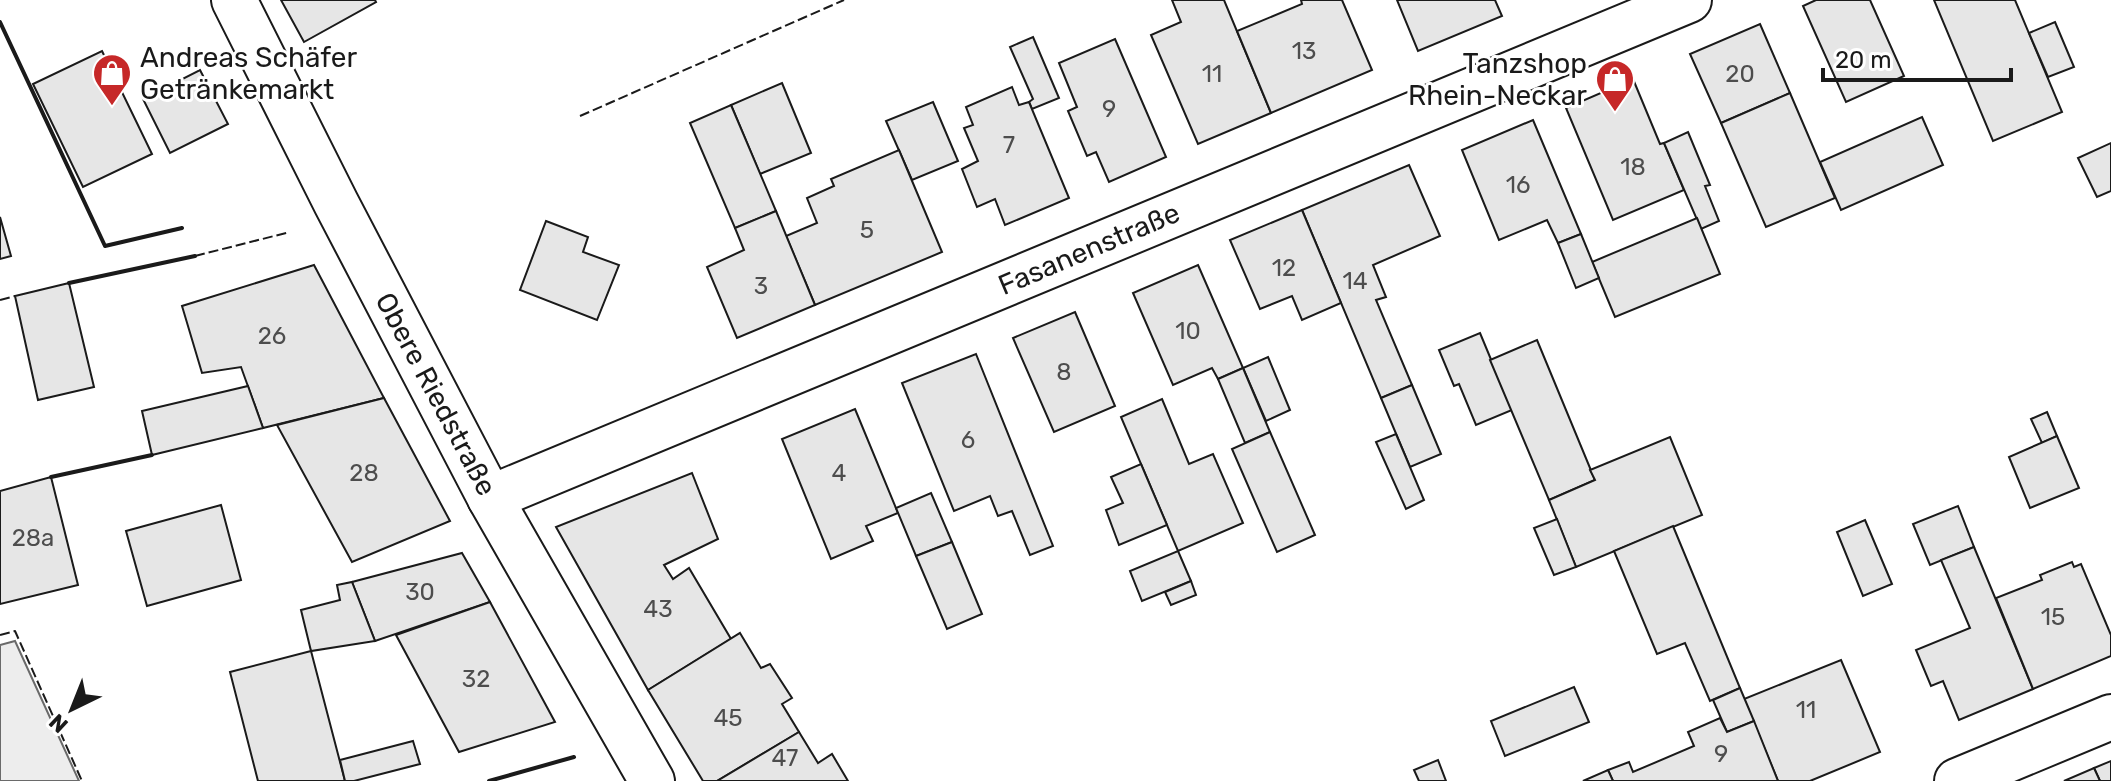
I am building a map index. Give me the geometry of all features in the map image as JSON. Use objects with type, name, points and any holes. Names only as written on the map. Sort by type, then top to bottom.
[{"type":"street","name":"Obere Riedstraße","points":[[234,0],[490,498],[652,781]]},
{"type":"street","name":"Fasanenstraße","points":[[490,498],[1689,0]]},
{"type":"street","points":[[1957,781],[2111,717]]},
{"type":"shaded area","points":[[15,641],[79,781],[0,781],[0,645]]},
{"type":"building","points":[[281,0],[375,0],[376,2],[304,42]]},
{"type":"building","points":[[1172,0],[1224,0],[1271,113],[1198,144],[1151,35],[1181,22]]},
{"type":"building","points":[[1301,0],[1342,0],[1372,70],[1271,113],[1237,31],[1302,4]]},
{"type":"building","points":[[1397,0],[1495,0],[1502,16],[1418,51]]},
{"type":"building","points":[[1816,0],[1870,0],[1904,76],[1846,102],[1803,6]]},
{"type":"building","points":[[1934,0],[2015,0],[2062,112],[1993,141]]},
{"type":"building","points":[[2055,22],[2074,67],[2048,77],[2029,33]]},
{"type":"building","points":[[1760,24],[1790,93],[1721,123],[1690,54]]},
{"type":"building","points":[[1033,37],[1059,98],[1032,109],[1029,102],[1033,99],[1010,47]]},
{"type":"building","points":[[1115,39],[1166,157],[1109,182],[1096,152],[1087,156],[1068,111],[1077,107],[1059,63]]},
{"type":"building","points":[[102,51],[152,154],[83,187],[33,84]]},
{"type":"building","points":[[200,70],[228,124],[170,153],[143,99]]},
{"type":"building","points":[[1633,79],[1660,144],[1664,143],[1684,190],[1613,220],[1566,108]]},
{"type":"building","points":[[782,83],[811,153],[760,174],[731,105]]},
{"type":"building","points":[[1012,87],[1019,105],[1029,102],[1069,198],[1005,225],[995,199],[977,207],[962,169],[978,161],[964,128],[973,125],[966,107]]},
{"type":"building","points":[[1790,93],[1835,198],[1766,227],[1721,123]]},
{"type":"building","points":[[933,102],[958,161],[912,180],[886,121]]},
{"type":"building","points":[[731,105],[776,211],[735,228],[690,123]]},
{"type":"building","points":[[1922,117],[1943,165],[1841,210],[1820,162]]},
{"type":"building","points":[[1533,120],[1581,234],[1558,243],[1547,220],[1499,240],[1462,150]]},
{"type":"building","points":[[1688,132],[1710,185],[1705,186],[1719,221],[1701,229],[1664,143]]},
{"type":"building","points":[[2111,143],[2111,191],[2097,197],[2078,158]]},
{"type":"building","points":[[899,150],[942,252],[815,305],[786,236],[817,223],[807,198],[834,186],[831,179]]},
{"type":"building","points":[[1409,165],[1440,236],[1373,265],[1386,297],[1376,300],[1412,385],[1381,398],[1302,210]]},
{"type":"building","points":[[1302,210],[1341,303],[1302,320],[1292,296],[1260,309],[1230,240]]},
{"type":"building","points":[[776,211],[815,305],[737,338],[707,267],[744,250],[735,228]]},
{"type":"building","points":[[0,217],[11,256],[0,259]]},
{"type":"building","points":[[1697,218],[1720,274],[1615,317],[1592,262]]},
{"type":"building","points":[[546,221],[588,237],[583,252],[619,265],[597,320],[520,290]]},
{"type":"building","points":[[1581,234],[1599,278],[1576,288],[1558,243]]},
{"type":"building","points":[[314,265],[384,398],[263,428],[241,367],[202,373],[182,306]]},
{"type":"building","points":[[1198,265],[1243,368],[1218,379],[1212,368],[1173,385],[1133,293]]},
{"type":"building","points":[[69,283],[94,387],[38,400],[15,296]]},
{"type":"building","points":[[1075,312],[1115,406],[1054,432],[1013,338]]},
{"type":"building","points":[[1480,333],[1512,410],[1476,425],[1459,384],[1454,386],[1439,350]]},
{"type":"building","points":[[1537,340],[1595,480],[1549,500],[1490,360]]},
{"type":"building","points":[[976,354],[1053,546],[1030,555],[1012,511],[998,516],[990,496],[954,511],[902,383]]},
{"type":"building","points":[[1268,357],[1290,410],[1266,421],[1243,368]]},
{"type":"building","points":[[1243,368],[1270,432],[1245,443],[1218,379]]},
{"type":"building","points":[[1412,385],[1441,454],[1410,467],[1381,398]]},
{"type":"building","points":[[248,386],[263,428],[152,455],[142,411]]},
{"type":"building","points":[[384,398],[450,521],[352,562],[277,425]]},
{"type":"building","points":[[1162,399],[1189,464],[1213,454],[1243,523],[1178,551],[1121,417]]},
{"type":"building","points":[[855,409],[898,513],[866,526],[873,541],[831,559],[782,439]]},
{"type":"building","points":[[2047,412],[2057,436],[2042,443],[2031,419]]},
{"type":"building","points":[[1270,432],[1315,535],[1277,552],[1232,449]]},
{"type":"building","points":[[1396,434],[1424,500],[1406,509],[1376,442]]},
{"type":"building","points":[[2057,436],[2079,488],[2030,508],[2009,457]]},
{"type":"building","points":[[1670,437],[1702,515],[1576,567],[1549,500],[1595,480],[1590,470]]},
{"type":"building","points":[[1141,464],[1167,525],[1119,545],[1106,510],[1123,503],[1111,477]]},
{"type":"building","points":[[692,473],[718,539],[664,565],[673,579],[689,568],[731,639],[648,690],[556,527]]},
{"type":"building","points":[[51,477],[78,585],[0,604],[0,491]]},
{"type":"building","points":[[931,493],[952,542],[916,556],[896,508]]},
{"type":"building","points":[[221,505],[241,580],[147,606],[126,531]]},
{"type":"building","points":[[1958,506],[1974,547],[1930,565],[1913,524]]},
{"type":"building","points":[[1557,519],[1576,567],[1554,575],[1534,528]]},
{"type":"building","points":[[1865,520],[1892,584],[1863,596],[1837,532]]},
{"type":"building","points":[[1673,526],[1740,688],[1710,701],[1685,643],[1657,654],[1614,551]]},
{"type":"building","points":[[952,542],[982,614],[947,629],[916,556]]},
{"type":"building","points":[[1974,547],[2033,689],[1959,720],[1943,681],[1931,686],[1916,650],[1970,628],[1941,560]]},
{"type":"building","points":[[1178,551],[1191,581],[1142,601],[1130,571]]},
{"type":"building","points":[[462,553],[490,602],[375,641],[352,582]]},
{"type":"building","points":[[2072,562],[2074,567],[2081,564],[2111,635],[2111,656],[2033,689],[1996,598],[2042,580],[2040,575]]},
{"type":"building","points":[[1191,581],[1196,595],[1171,605],[1165,592]]},
{"type":"building","points":[[352,582],[375,641],[311,651],[301,610],[340,600],[337,585]]},
{"type":"building","points":[[490,602],[555,722],[459,752],[396,635]]},
{"type":"building","points":[[740,633],[761,668],[770,664],[792,698],[782,704],[799,732],[717,781],[703,781],[648,690]]},
{"type":"building","points":[[311,651],[345,781],[258,781],[230,672]]},
{"type":"building","points":[[1841,660],[1880,752],[1810,781],[1778,781],[1744,699]]},
{"type":"building","points":[[1574,687],[1589,722],[1505,756],[1491,721]]},
{"type":"building","points":[[1740,688],[1754,721],[1727,732],[1713,700]]},
{"type":"building","points":[[1720,718],[1727,732],[1754,721],[1778,781],[1613,781],[1608,770],[1629,762],[1633,772],[1694,746],[1688,732]]},
{"type":"building","points":[[799,732],[818,763],[832,754],[848,781],[717,781]]},
{"type":"building","points":[[413,741],[420,764],[345,781],[340,760]]},
{"type":"building","points":[[1438,760],[1446,781],[1419,781],[1414,770]]},
{"type":"building","points":[[2111,761],[2111,781],[2100,781],[2094,768]]},
{"type":"building","points":[[2094,768],[2100,781],[2064,781]]},
{"type":"building","points":[[1608,770],[1613,781],[1583,781]]},
{"type":"fence","points":[[580,116],[844,0]]},
{"type":"fence","points":[[195,256],[290,232]]},
{"type":"fence","points":[[0,300],[15,296]]},
{"type":"fence","points":[[0,635],[15,631],[82,781]]},
{"type":"wall","points":[[0,22],[105,246],[182,228]]},
{"type":"wall","points":[[69,283],[195,256]]},
{"type":"wall","points":[[51,477],[152,455]]},
{"type":"wall","points":[[489,781],[574,757]]},
{"type":"place","name":"Andreas Schäfer Getränkemarkt","points":[[112,107]]},
{"type":"place","name":"Tanzshop Rhein-Neckar","points":[[1615,113]]}]
